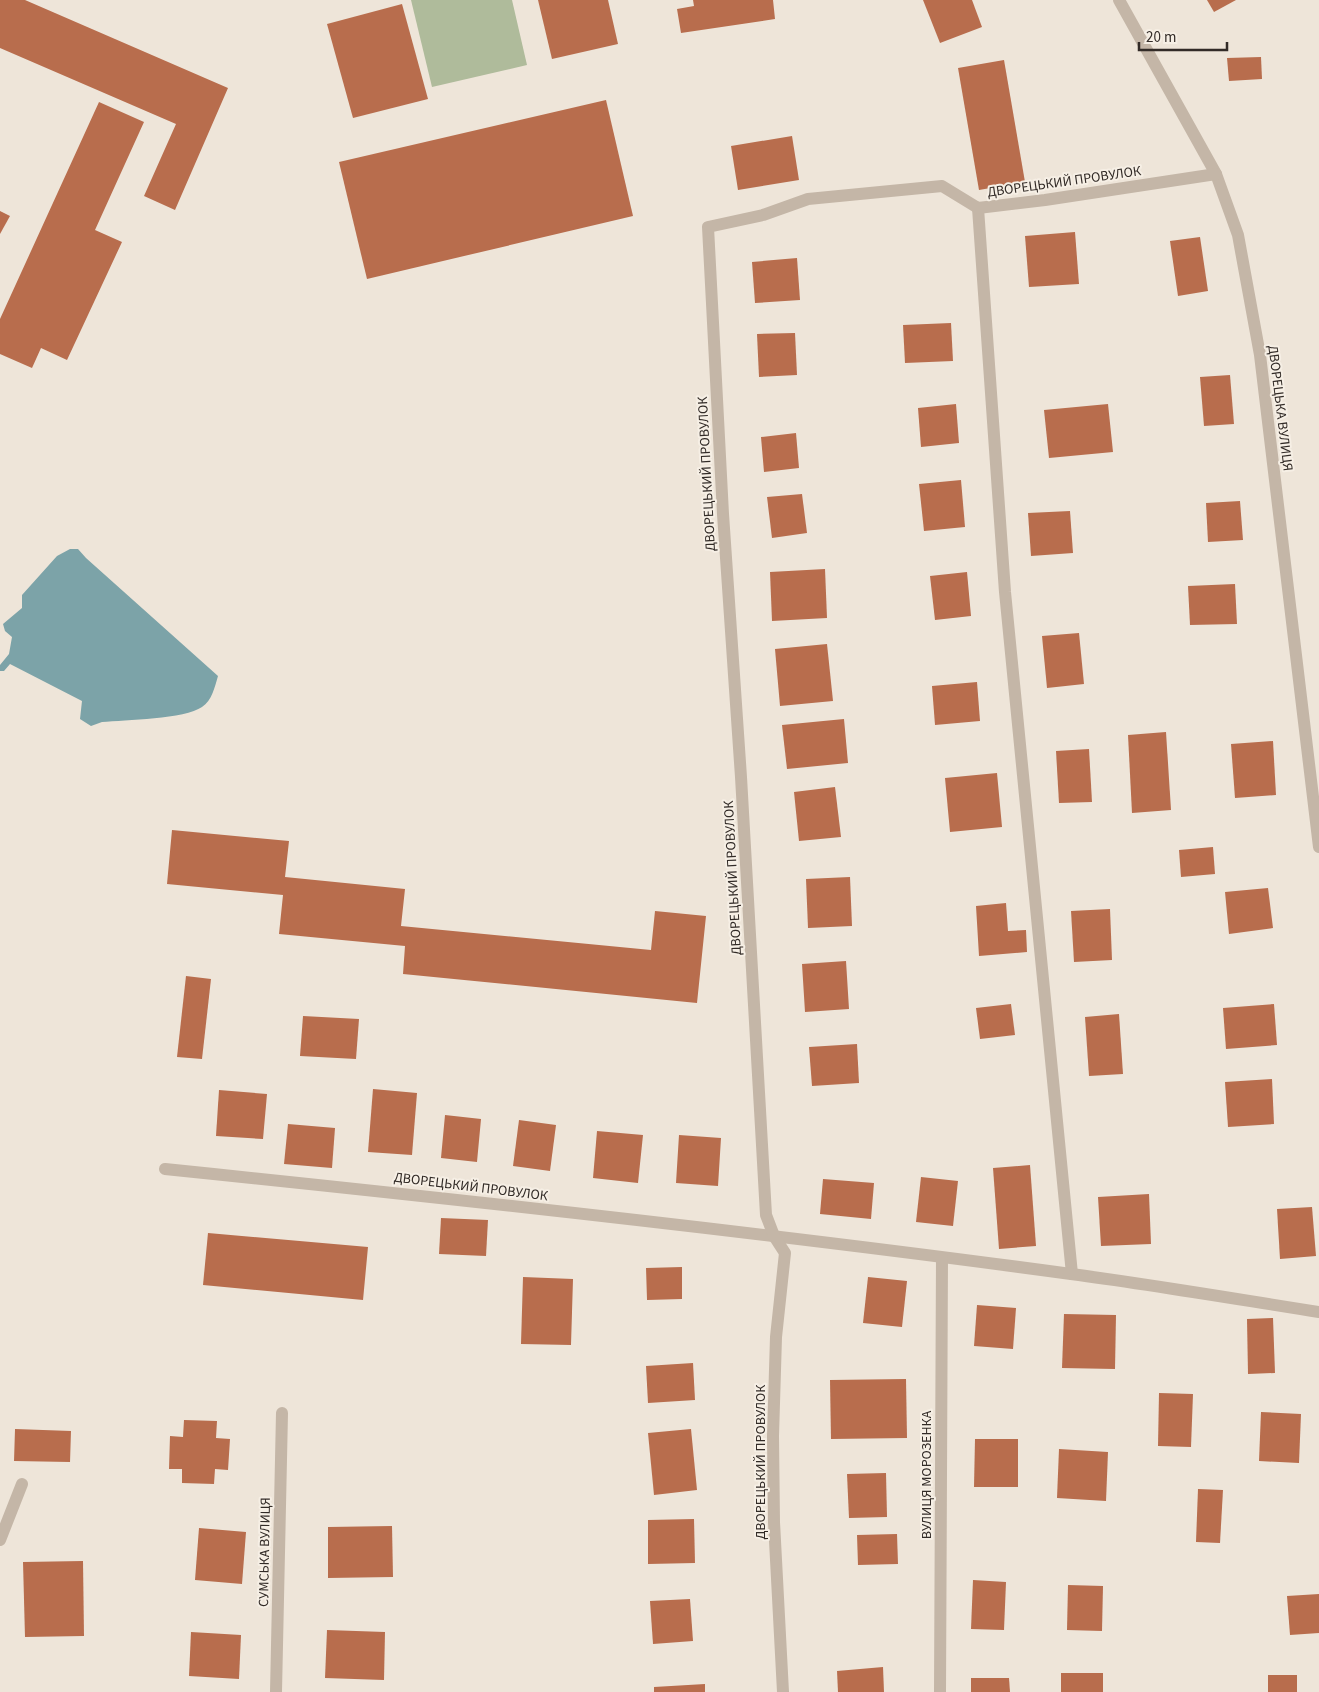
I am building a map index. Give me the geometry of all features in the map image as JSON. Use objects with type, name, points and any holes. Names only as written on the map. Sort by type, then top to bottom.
[{"type":"street","name":"ДВОРЕЦЬКА ВУЛИЦЯ","points":[[1119,0],[1216,174],[1238,235],[1260,355],[1319,847]]},
{"type":"street","name":"ДВОРЕЦЬКИЙ ПРОВУЛОК","points":[[783,1692],[774,1522],[773,1436],[776,1337],[785,1253],[774,1236],[766,1215],[742,787],[723,514],[708,227],[763,215],[808,199],[942,186],[978,208],[1045,200],[1216,174]]},
{"type":"street","points":[[978,208],[1005,592],[1072,1274]]},
{"type":"street","name":"ДВОРЕЦЬКИЙ ПРОВУЛОК","points":[[165,1168],[774,1236],[1072,1274],[1319,1312]]},
{"type":"street","name":"ВУЛИЦЯ МОРОЗЕНКА","points":[[940,1692],[942,1258]]},
{"type":"street","name":"СУМСЬКА ВУЛИЦЯ","points":[[276,1692],[282,1413]]},
{"type":"street","points":[[0,1540],[22,1484]]},
{"type":"green space","points":[[411,0],[512,0],[527,65],[432,87]]},
{"type":"water","points":[[70,549],[78,549],[218,676],[213,693],[202,707],[182,714],[102,722],[91,726],[80,719],[82,701],[10,664],[4,671],[0,671],[0,665],[9,654],[12,637],[5,631],[3,624],[22,608],[22,595],[57,556]]},
{"type":"building","points":[[0,0],[25,0],[228,88],[175,210],[144,196],[176,124],[0,48]]},
{"type":"building","points":[[538,0],[608,0],[618,44],[552,59]]},
{"type":"building","points":[[693,0],[773,0],[775,19],[681,33],[677,9],[694,6]]},
{"type":"building","points":[[923,0],[972,0],[982,27],[940,43]]},
{"type":"building","points":[[1207,0],[1236,0],[1214,12]]},
{"type":"building","points":[[402,4],[428,99],[353,118],[327,24]]},
{"type":"building","points":[[1261,57],[1262,79],[1229,81],[1227,58]]},
{"type":"building","points":[[1004,60],[1025,182],[979,190],[958,68]]},
{"type":"building","points":[[606,100],[633,216],[367,279],[339,162]]},
{"type":"building","points":[[99,102],[144,122],[95,230],[122,242],[67,360],[41,348],[32,368],[0,354],[0,319]]},
{"type":"building","points":[[792,136],[799,180],[738,190],[731,146]]},
{"type":"building","points":[[0,211],[10,216],[0,234]]},
{"type":"building","points":[[1075,232],[1079,284],[1029,287],[1025,236]]},
{"type":"building","points":[[1200,237],[1208,291],[1178,296],[1170,241]]},
{"type":"building","points":[[797,258],[800,300],[755,303],[752,262]]},
{"type":"building","points":[[951,323],[953,361],[905,363],[903,325]]},
{"type":"building","points":[[795,333],[797,375],[759,377],[757,334]]},
{"type":"building","points":[[1230,375],[1234,424],[1204,426],[1200,377]]},
{"type":"building","points":[[956,404],[959,443],[921,447],[918,408]]},
{"type":"building","points":[[1108,404],[1113,452],[1049,458],[1044,410]]},
{"type":"building","points":[[796,433],[799,468],[764,472],[761,437]]},
{"type":"building","points":[[961,480],[965,527],[924,531],[919,484]]},
{"type":"building","points":[[802,494],[807,533],[772,538],[767,497]]},
{"type":"building","points":[[1240,501],[1243,540],[1208,542],[1206,503]]},
{"type":"building","points":[[1070,511],[1073,553],[1031,556],[1028,513]]},
{"type":"building","points":[[825,569],[827,618],[772,621],[770,572]]},
{"type":"building","points":[[967,572],[971,616],[935,620],[930,576]]},
{"type":"building","points":[[1235,584],[1237,624],[1190,625],[1188,586]]},
{"type":"building","points":[[1079,633],[1084,684],[1047,688],[1042,636]]},
{"type":"building","points":[[827,644],[833,701],[780,706],[775,649]]},
{"type":"building","points":[[977,682],[980,721],[935,725],[932,686]]},
{"type":"building","points":[[844,719],[848,763],[787,769],[782,725]]},
{"type":"building","points":[[1166,732],[1171,810],[1132,813],[1128,735]]},
{"type":"building","points":[[1273,741],[1276,795],[1235,798],[1231,744]]},
{"type":"building","points":[[1089,749],[1092,802],[1059,803],[1056,751]]},
{"type":"building","points":[[997,773],[1002,827],[950,832],[945,778]]},
{"type":"building","points":[[835,787],[841,837],[799,841],[794,792]]},
{"type":"building","points":[[172,830],[289,841],[285,877],[405,889],[401,926],[651,950],[655,911],[706,916],[697,1003],[403,974],[405,946],[279,934],[283,895],[167,884]]},
{"type":"building","points":[[1213,847],[1215,874],[1181,877],[1179,850]]},
{"type":"building","points":[[850,877],[852,926],[808,928],[806,879]]},
{"type":"building","points":[[1268,888],[1273,928],[1229,934],[1225,892]]},
{"type":"building","points":[[1006,903],[1008,931],[1026,930],[1027,952],[979,956],[976,906]]},
{"type":"building","points":[[1110,909],[1112,960],[1074,962],[1071,911]]},
{"type":"building","points":[[846,961],[849,1009],[805,1012],[802,964]]},
{"type":"building","points":[[186,976],[211,979],[202,1059],[177,1057]]},
{"type":"building","points":[[1011,1004],[1015,1035],[980,1039],[976,1008]]},
{"type":"building","points":[[1274,1004],[1277,1045],[1226,1049],[1223,1008]]},
{"type":"building","points":[[1119,1014],[1123,1074],[1089,1076],[1085,1017]]},
{"type":"building","points":[[303,1016],[359,1019],[356,1059],[300,1056]]},
{"type":"building","points":[[857,1044],[859,1083],[812,1086],[809,1047]]},
{"type":"building","points":[[1272,1079],[1274,1124],[1228,1127],[1225,1082]]},
{"type":"building","points":[[373,1089],[417,1093],[412,1155],[368,1152]]},
{"type":"building","points":[[219,1090],[267,1094],[263,1139],[216,1136]]},
{"type":"building","points":[[445,1115],[481,1119],[477,1162],[441,1158]]},
{"type":"building","points":[[519,1120],[556,1125],[550,1171],[513,1166]]},
{"type":"building","points":[[288,1124],[335,1128],[332,1168],[284,1164]]},
{"type":"building","points":[[597,1131],[643,1135],[638,1183],[593,1178]]},
{"type":"building","points":[[679,1135],[721,1138],[718,1186],[676,1183]]},
{"type":"building","points":[[1030,1165],[1036,1246],[999,1249],[993,1168]]},
{"type":"building","points":[[921,1177],[958,1181],[953,1226],[916,1222]]},
{"type":"building","points":[[823,1179],[874,1183],[871,1219],[820,1214]]},
{"type":"building","points":[[1149,1194],[1151,1244],[1101,1246],[1098,1197]]},
{"type":"building","points":[[1312,1207],[1316,1256],[1280,1259],[1277,1209]]},
{"type":"building","points":[[441,1218],[488,1220],[486,1256],[439,1254]]},
{"type":"building","points":[[208,1233],[368,1247],[363,1300],[203,1285]]},
{"type":"building","points":[[682,1267],[682,1299],[647,1300],[646,1268]]},
{"type":"building","points":[[523,1277],[573,1279],[571,1345],[521,1344]]},
{"type":"building","points":[[868,1277],[907,1281],[902,1327],[863,1323]]},
{"type":"building","points":[[977,1305],[1016,1308],[1013,1349],[974,1346]]},
{"type":"building","points":[[1064,1314],[1116,1315],[1115,1369],[1062,1368]]},
{"type":"building","points":[[1273,1318],[1275,1373],[1248,1374],[1247,1319]]},
{"type":"building","points":[[693,1363],[695,1400],[648,1403],[646,1366]]},
{"type":"building","points":[[906,1379],[907,1438],[831,1439],[830,1380]]},
{"type":"building","points":[[1159,1393],[1193,1394],[1191,1447],[1158,1446]]},
{"type":"building","points":[[1261,1412],[1301,1414],[1299,1463],[1259,1461]]},
{"type":"building","points":[[184,1420],[217,1421],[216,1438],[230,1439],[228,1470],[215,1469],[214,1484],[182,1483],[182,1469],[169,1469],[170,1436],[183,1437]]},
{"type":"building","points":[[15,1429],[71,1431],[70,1462],[14,1461]]},
{"type":"building","points":[[691,1429],[697,1490],[654,1495],[648,1433]]},
{"type":"building","points":[[975,1439],[1018,1439],[1018,1487],[974,1487]]},
{"type":"building","points":[[1059,1449],[1108,1452],[1106,1501],[1057,1498]]},
{"type":"building","points":[[886,1473],[887,1517],[849,1518],[847,1474]]},
{"type":"building","points":[[1198,1489],[1223,1490],[1220,1543],[1196,1542]]},
{"type":"building","points":[[694,1519],[695,1563],[648,1564],[648,1520]]},
{"type":"building","points":[[392,1526],[393,1577],[328,1578],[328,1527]]},
{"type":"building","points":[[199,1528],[246,1532],[242,1584],[195,1580]]},
{"type":"building","points":[[897,1534],[898,1564],[858,1565],[857,1535]]},
{"type":"building","points":[[83,1561],[84,1636],[25,1637],[23,1562]]},
{"type":"building","points":[[973,1580],[1006,1582],[1004,1630],[971,1629]]},
{"type":"building","points":[[1068,1585],[1103,1586],[1102,1631],[1067,1630]]},
{"type":"building","points":[[1319,1594],[1319,1633],[1290,1635],[1287,1596]]},
{"type":"building","points":[[690,1599],[693,1641],[653,1644],[650,1601]]},
{"type":"building","points":[[327,1630],[385,1632],[384,1680],[325,1678]]},
{"type":"building","points":[[191,1632],[241,1635],[239,1679],[189,1676]]},
{"type":"building","points":[[883,1667],[884,1692],[838,1692],[837,1671]]},
{"type":"building","points":[[1061,1673],[1103,1673],[1103,1692],[1061,1692]]},
{"type":"building","points":[[1268,1675],[1297,1675],[1297,1692],[1268,1692]]},
{"type":"building","points":[[971,1678],[1009,1678],[1010,1692],[971,1692]]},
{"type":"building","points":[[705,1684],[705,1692],[654,1692],[654,1687]]}]
